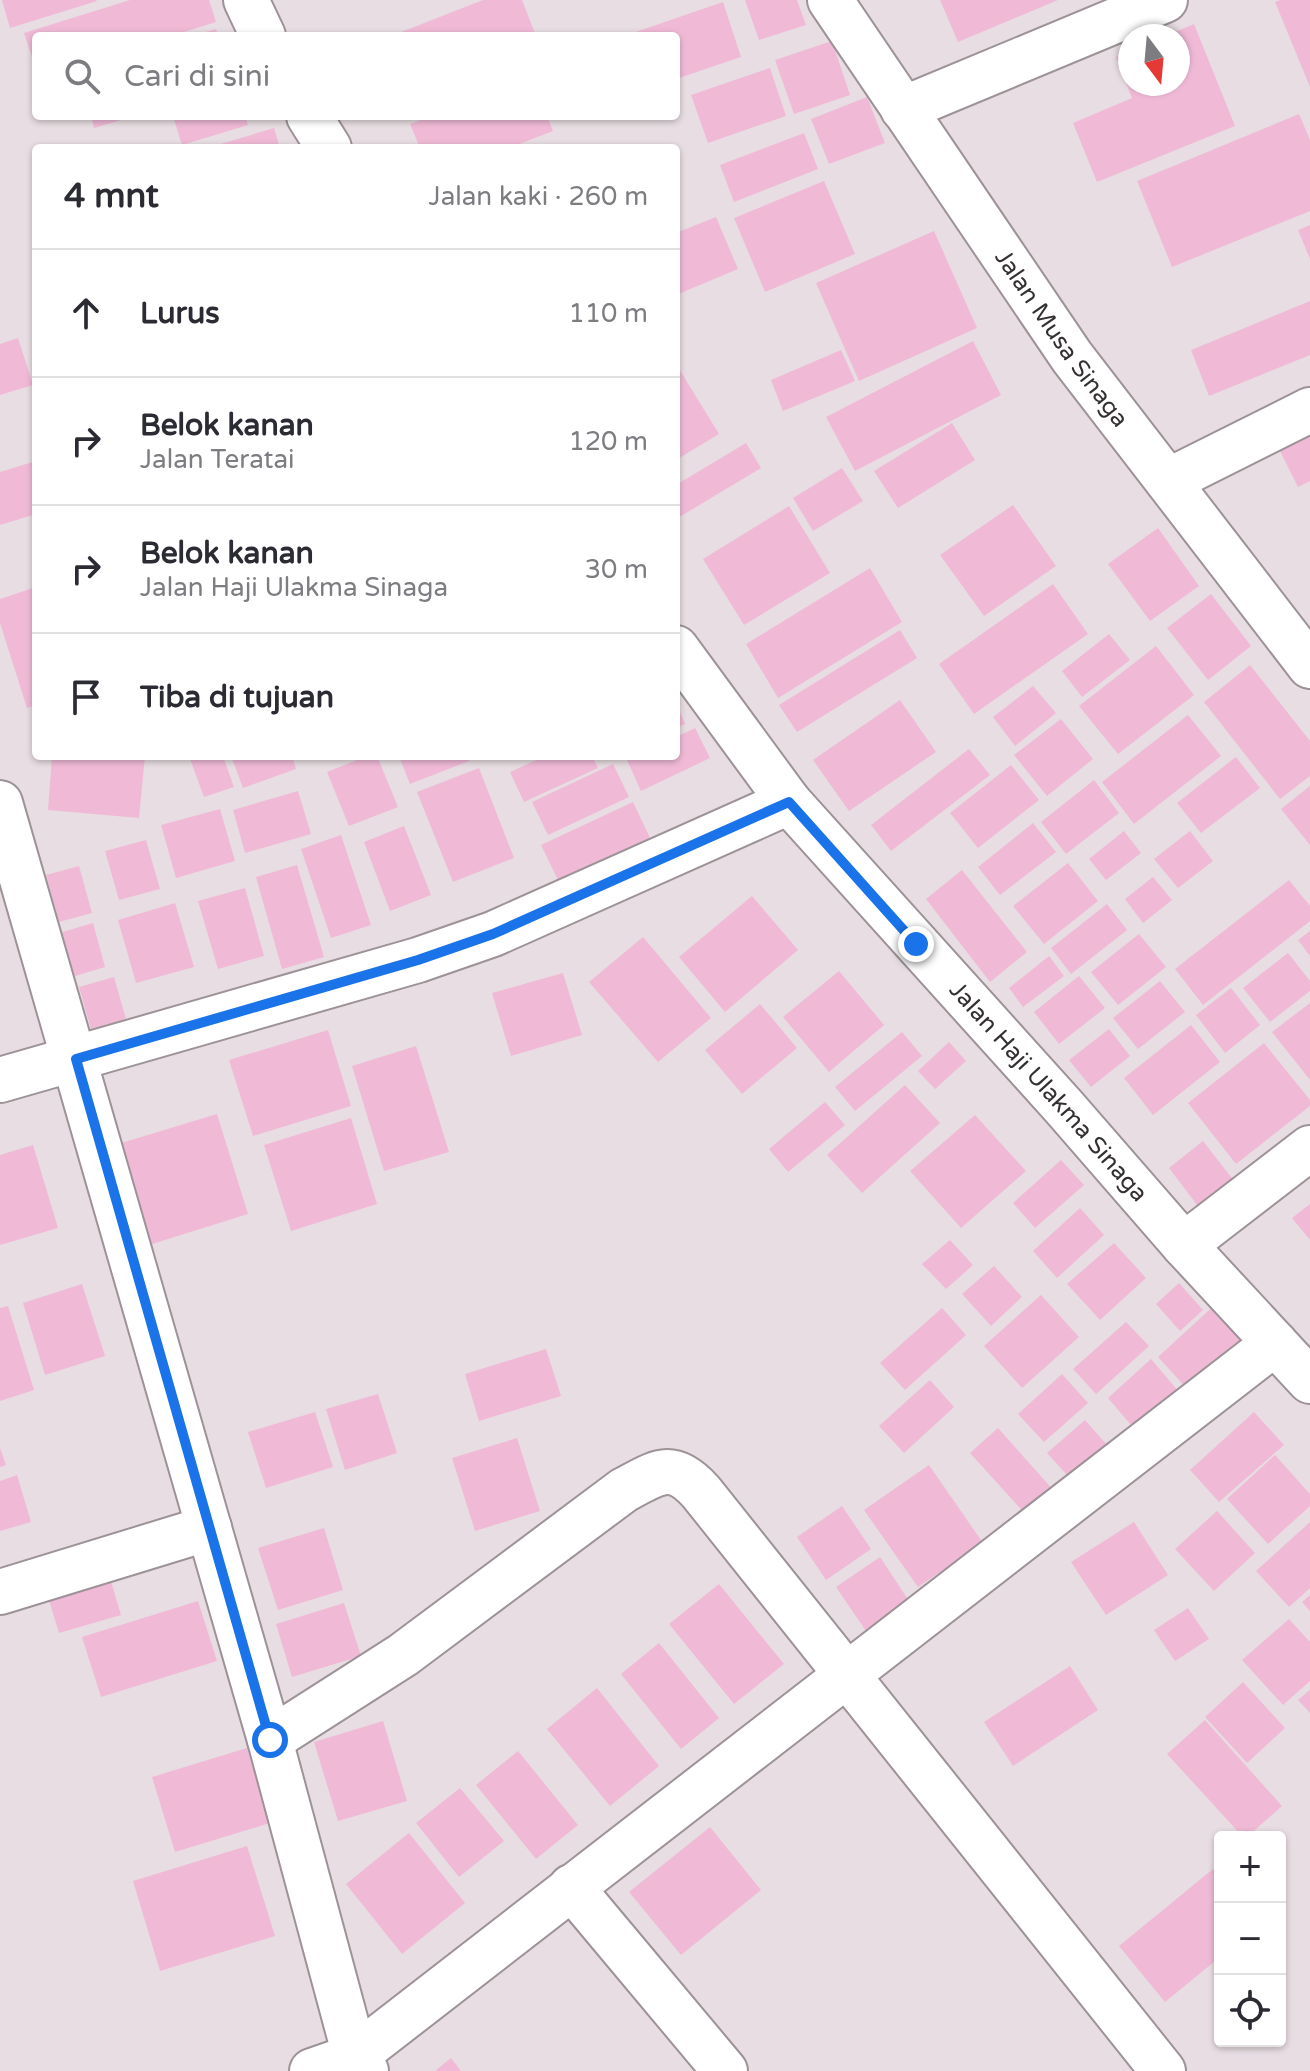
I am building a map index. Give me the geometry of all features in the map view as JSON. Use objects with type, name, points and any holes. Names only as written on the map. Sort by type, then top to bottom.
[{"type":"street","points":[[246,0],[261,32]]},
{"type":"street","name":"Jalan Musa Sinaga","points":[[830,0],[1072,357],[1310,666]]},
{"type":"street","points":[[903,109],[1165,0]]},
{"type":"street","points":[[312,120],[326,144]]},
{"type":"street","points":[[1168,481],[1310,410]]},
{"type":"street","name":"Jalan Haji Ulakma Sinaga","points":[[680,653],[789,802],[1184,1245],[1310,1381]]},
{"type":"street","points":[[0,1080],[418,960],[478,939],[789,802]]},
{"type":"street","points":[[0,803],[76,1059],[360,2063]]},
{"type":"street","points":[[1184,1245],[1310,1148]]},
{"type":"street","points":[[312,2071],[360,2063],[571,1887],[1275,1343]]},
{"type":"street","points":[[270,1740],[403,1655],[624,1490],[651,1476],[673,1471],[687,1477],[701,1492],[1163,2071]]},
{"type":"street","points":[[0,1592],[209,1528]]},
{"type":"street","points":[[571,1887],[725,2071]]},
{"type":"building","points":[[2,0],[96,0],[97,1],[10,28]]},
{"type":"building","points":[[130,0],[209,0],[216,22],[184,32],[32,32],[32,57],[24,33]]},
{"type":"building","points":[[483,0],[522,0],[534,32],[401,32]]},
{"type":"building","points":[[745,0],[797,0],[806,25],[759,40]]},
{"type":"building","points":[[940,0],[1058,0],[958,42]]},
{"type":"building","points":[[1310,0],[1310,87],[1275,2]]},
{"type":"building","points":[[723,2],[741,57],[680,78],[680,32],[636,32]]},
{"type":"building","points":[[1194,24],[1235,126],[1097,182],[1073,123],[1131,96],[1190,96],[1190,26]]},
{"type":"building","points":[[832,41],[850,95],[794,114],[775,60]]},
{"type":"building","points":[[770,68],[786,116],[708,143],[691,95]]},
{"type":"building","points":[[867,97],[885,143],[829,164],[811,119]]},
{"type":"building","points":[[1299,114],[1310,140],[1310,211],[1172,267],[1137,181]]},
{"type":"building","points":[[92,120],[121,120],[94,128]]},
{"type":"building","points":[[174,120],[246,120],[248,125],[185,144],[182,144]]},
{"type":"building","points":[[421,120],[549,120],[553,131],[519,144],[418,144],[410,124]]},
{"type":"building","points":[[274,128],[279,144],[221,144]]},
{"type":"building","points":[[804,133],[818,169],[734,202],[720,165]]},
{"type":"building","points":[[824,181],[855,254],[765,292],[734,218]]},
{"type":"building","points":[[716,217],[738,269],[680,293],[680,231]]},
{"type":"building","points":[[1310,225],[1310,259],[1298,230]]},
{"type":"building","points":[[934,231],[977,328],[859,381],[816,283]]},
{"type":"building","points":[[1310,301],[1310,355],[1209,396],[1191,350]]},
{"type":"building","points":[[18,338],[32,385],[0,395],[0,344]]},
{"type":"building","points":[[973,341],[1001,395],[855,471],[826,417]]},
{"type":"building","points":[[841,350],[855,381],[783,411],[771,380]]},
{"type":"building","points":[[680,371],[719,434],[680,458]]},
{"type":"building","points":[[952,423],[975,460],[898,508],[874,471]]},
{"type":"building","points":[[1310,436],[1310,481],[1298,487],[1280,451]]},
{"type":"building","points":[[746,443],[761,468],[680,517],[680,483]]},
{"type":"building","points":[[32,462],[32,515],[0,525],[0,472]]},
{"type":"building","points":[[842,468],[863,501],[813,531],[793,498]]},
{"type":"building","points":[[1013,505],[1056,566],[984,616],[940,555]]},
{"type":"building","points":[[789,506],[830,573],[744,625],[703,559]]},
{"type":"building","points":[[1158,528],[1199,586],[1150,621],[1108,564]]},
{"type":"building","points":[[870,568],[902,622],[778,698],[746,644]]},
{"type":"building","points":[[1053,584],[1088,634],[974,714],[939,664]]},
{"type":"building","points":[[32,588],[32,706],[27,708],[0,623],[0,599]]},
{"type":"building","points":[[1211,594],[1251,646],[1208,680],[1167,628]]},
{"type":"building","points":[[900,630],[917,658],[797,732],[779,705]]},
{"type":"building","points":[[1109,634],[1130,660],[1082,697],[1062,671]]},
{"type":"building","points":[[1156,646],[1194,695],[1118,754],[1079,706]]},
{"type":"building","points":[[1250,665],[1310,741],[1310,776],[1280,799],[1204,702]]},
{"type":"building","points":[[1033,686],[1056,713],[1015,746],[993,717]]},
{"type":"building","points":[[900,700],[936,752],[849,811],[813,760]]},
{"type":"building","points":[[1188,715],[1221,756],[1134,824],[1102,782]]},
{"type":"building","points":[[1061,719],[1093,759],[1047,796],[1014,755]]},
{"type":"building","points":[[695,728],[710,758],[641,791],[627,760],[680,760],[680,735]]},
{"type":"building","points":[[969,749],[990,775],[891,851],[871,825]]},
{"type":"building","points":[[1236,757],[1260,788],[1201,833],[1177,803]]},
{"type":"building","points":[[52,760],[145,760],[139,818],[48,810]]},
{"type":"building","points":[[190,760],[224,760],[234,787],[204,797]]},
{"type":"building","points":[[232,760],[293,760],[296,769],[243,788]]},
{"type":"building","points":[[357,760],[379,760],[398,807],[349,826],[327,772]]},
{"type":"building","points":[[401,760],[469,761],[410,784]]},
{"type":"building","points":[[536,760],[594,760],[598,768],[524,802],[510,772]]},
{"type":"building","points":[[613,764],[629,797],[548,835],[532,802]]},
{"type":"building","points":[[1011,765],[1039,800],[978,848],[950,813]]},
{"type":"building","points":[[479,768],[514,858],[453,882],[417,792]]},
{"type":"building","points":[[1094,780],[1119,813],[1066,854],[1041,822]]},
{"type":"building","points":[[1310,786],[1310,845],[1281,809]]},
{"type":"building","points":[[298,791],[311,834],[245,853],[233,810]]},
{"type":"building","points":[[633,802],[651,840],[560,884],[541,845]]},
{"type":"building","points":[[220,809],[235,861],[176,878],[161,825]]},
{"type":"building","points":[[1033,823],[1056,852],[1000,895],[978,867]]},
{"type":"building","points":[[404,826],[431,895],[390,911],[364,842]]},
{"type":"building","points":[[1124,831],[1141,853],[1106,880],[1089,859]]},
{"type":"building","points":[[1190,831],[1213,861],[1178,888],[1154,859]]},
{"type":"building","points":[[341,835],[371,925],[331,938],[301,849]]},
{"type":"building","points":[[146,840],[160,889],[119,900],[105,851]]},
{"type":"building","points":[[1068,863],[1098,901],[1044,944],[1013,906]]},
{"type":"building","points":[[297,865],[324,957],[282,969],[256,877]]},
{"type":"building","points":[[79,866],[92,913],[59,922],[46,875]]},
{"type":"building","points":[[962,870],[1027,952],[990,982],[926,899]]},
{"type":"building","points":[[1153,877],[1172,900],[1143,923],[1125,899]]},
{"type":"building","points":[[1289,880],[1310,906],[1310,921],[1203,1005],[1175,969]]},
{"type":"building","points":[[245,888],[264,956],[218,969],[198,901]]},
{"type":"building","points":[[752,896],[798,950],[725,1012],[679,957]]},
{"type":"building","points":[[175,903],[194,967],[136,983],[118,920]]},
{"type":"building","points":[[1107,904],[1127,930],[1071,974],[1051,948]]},
{"type":"building","points":[[93,923],[105,967],[72,977],[59,933]]},
{"type":"building","points":[[1310,931],[1310,956],[1298,940]]},
{"type":"building","points":[[1139,934],[1166,967],[1118,1005],[1091,972]]},
{"type":"building","points":[[643,937],[711,1018],[658,1062],[589,982]]},
{"type":"building","points":[[1288,953],[1310,981],[1310,991],[1270,1022],[1243,988]]},
{"type":"building","points":[[1049,956],[1064,976],[1023,1007],[1009,988]]},
{"type":"building","points":[[839,971],[884,1025],[829,1072],[783,1017]]},
{"type":"building","points":[[563,973],[582,1035],[511,1056],[492,993]]},
{"type":"building","points":[[1079,976],[1105,1008],[1059,1044],[1034,1012]]},
{"type":"building","points":[[114,977],[126,1019],[91,1029],[79,987]]},
{"type":"building","points":[[1160,981],[1185,1012],[1138,1049],[1113,1018]]},
{"type":"building","points":[[1231,988],[1260,1025],[1225,1053],[1196,1015]]},
{"type":"building","points":[[1310,1003],[1310,1080],[1272,1032]]},
{"type":"building","points":[[760,1004],[797,1048],[742,1094],[705,1050]]},
{"type":"building","points":[[1191,1025],[1220,1062],[1153,1115],[1124,1078]]},
{"type":"building","points":[[1109,1029],[1130,1056],[1091,1087],[1069,1060]]},
{"type":"building","points":[[328,1030],[351,1106],[253,1136],[229,1060]]},
{"type":"building","points":[[902,1032],[922,1056],[855,1111],[835,1087]]},
{"type":"building","points":[[949,1042],[966,1061],[935,1089],[918,1071]]},
{"type":"building","points":[[1264,1043],[1310,1100],[1310,1106],[1236,1164],[1188,1103]]},
{"type":"building","points":[[416,1046],[449,1152],[384,1171],[352,1066]]},
{"type":"building","points":[[905,1085],[940,1123],[862,1193],[827,1155]]},
{"type":"building","points":[[825,1102],[845,1125],[788,1172],[769,1149]]},
{"type":"building","points":[[217,1114],[248,1214],[149,1245],[118,1144]]},
{"type":"building","points":[[975,1115],[1026,1171],[961,1228],[910,1171]]},
{"type":"building","points":[[351,1118],[377,1204],[291,1231],[264,1145]]},
{"type":"building","points":[[1203,1141],[1238,1186],[1204,1214],[1169,1168]]},
{"type":"building","points":[[33,1145],[58,1228],[0,1245],[0,1155]]},
{"type":"building","points":[[1061,1160],[1084,1185],[1035,1228],[1013,1203]]},
{"type":"building","points":[[1310,1204],[1310,1240],[1292,1218]]},
{"type":"building","points":[[1080,1208],[1104,1235],[1057,1278],[1033,1251]]},
{"type":"building","points":[[950,1240],[973,1265],[946,1289],[922,1264]]},
{"type":"building","points":[[1114,1243],[1146,1278],[1100,1320],[1067,1284]]},
{"type":"building","points":[[994,1266],[1022,1297],[991,1326],[962,1294]]},
{"type":"building","points":[[1179,1283],[1203,1310],[1180,1331],[1156,1304]]},
{"type":"building","points":[[82,1284],[105,1356],[45,1375],[23,1303]]},
{"type":"building","points":[[1041,1295],[1079,1337],[1022,1388],[984,1346]]},
{"type":"building","points":[[1218,1302],[1251,1339],[1191,1393],[1158,1357]]},
{"type":"building","points":[[8,1306],[34,1390],[0,1401],[0,1308]]},
{"type":"building","points":[[942,1308],[966,1335],[905,1390],[880,1363]]},
{"type":"building","points":[[1126,1322],[1149,1346],[1096,1394],[1073,1369]]},
{"type":"building","points":[[546,1349],[561,1396],[479,1421],[465,1374]]},
{"type":"building","points":[[1151,1359],[1180,1393],[1137,1432],[1108,1398]]},
{"type":"building","points":[[1062,1374],[1088,1403],[1044,1442],[1018,1414]]},
{"type":"building","points":[[930,1380],[954,1407],[904,1453],[879,1426]]},
{"type":"building","points":[[378,1394],[397,1453],[345,1470],[326,1409]]},
{"type":"building","points":[[315,1412],[333,1467],[266,1488],[248,1432]]},
{"type":"building","points":[[1254,1412],[1284,1445],[1219,1502],[1190,1470]]},
{"type":"building","points":[[1085,1420],[1115,1454],[1078,1487],[1047,1453]]},
{"type":"building","points":[[998,1428],[1056,1493],[1028,1517],[970,1453]]},
{"type":"building","points":[[517,1438],[540,1511],[475,1531],[452,1458]]},
{"type":"building","points":[[0,1448],[6,1465],[0,1467]]},
{"type":"building","points":[[1275,1455],[1310,1494],[1310,1506],[1268,1544],[1227,1499]]},
{"type":"building","points":[[929,1465],[983,1543],[918,1587],[864,1510]]},
{"type":"building","points":[[17,1475],[31,1522],[0,1531],[0,1481]]},
{"type":"building","points":[[842,1506],[871,1549],[826,1580],[797,1537]]},
{"type":"building","points":[[1217,1511],[1255,1553],[1214,1591],[1175,1549]]},
{"type":"building","points":[[1134,1522],[1168,1575],[1106,1615],[1071,1562]]},
{"type":"building","points":[[1310,1522],[1310,1588],[1289,1607],[1256,1571]]},
{"type":"building","points":[[324,1528],[343,1590],[278,1610],[258,1548]]},
{"type":"building","points":[[880,1557],[911,1604],[868,1634],[836,1587]]},
{"type":"building","points":[[107,1568],[121,1615],[59,1633],[45,1587]]},
{"type":"building","points":[[719,1584],[784,1664],[734,1704],[669,1624]]},
{"type":"building","points":[[1310,1595],[1310,1611],[1302,1602]]},
{"type":"building","points":[[198,1601],[217,1661],[101,1697],[82,1637]]},
{"type":"building","points":[[344,1603],[361,1656],[292,1677],[276,1624]]},
{"type":"building","points":[[1188,1608],[1209,1639],[1175,1661],[1154,1630]]},
{"type":"building","points":[[1289,1619],[1310,1642],[1310,1681],[1283,1705],[1242,1660]]},
{"type":"building","points":[[659,1643],[719,1718],[681,1749],[621,1674]]},
{"type":"building","points":[[1070,1666],[1098,1710],[1013,1766],[984,1722]]},
{"type":"building","points":[[1243,1682],[1285,1728],[1247,1763],[1205,1717]]},
{"type":"building","points":[[597,1688],[659,1766],[610,1806],[547,1729]]},
{"type":"building","points":[[1310,1690],[1310,1713],[1298,1700]]},
{"type":"building","points":[[1205,1720],[1282,1806],[1254,1831],[1238,1831],[1167,1754]]},
{"type":"building","points":[[383,1721],[407,1801],[338,1821],[314,1742]]},
{"type":"building","points":[[247,1748],[270,1823],[175,1852],[152,1777]]},
{"type":"building","points":[[518,1751],[578,1825],[536,1859],[476,1785]]},
{"type":"building","points":[[460,1788],[504,1841],[459,1877],[416,1823]]},
{"type":"building","points":[[710,1827],[761,1890],[681,1955],[629,1892]]},
{"type":"building","points":[[409,1833],[465,1903],[402,1954],[346,1884]]},
{"type":"building","points":[[247,1846],[275,1936],[160,1971],[133,1881]]},
{"type":"building","points":[[1213,1869],[1214,1962],[1165,2002],[1119,1946]]},
{"type":"building","points":[[451,2058],[461,2071],[435,2071]]},
{"type":"route","points":[[270,1740],[76,1059],[418,960],[493,934],[789,802],[916,944]]}]
